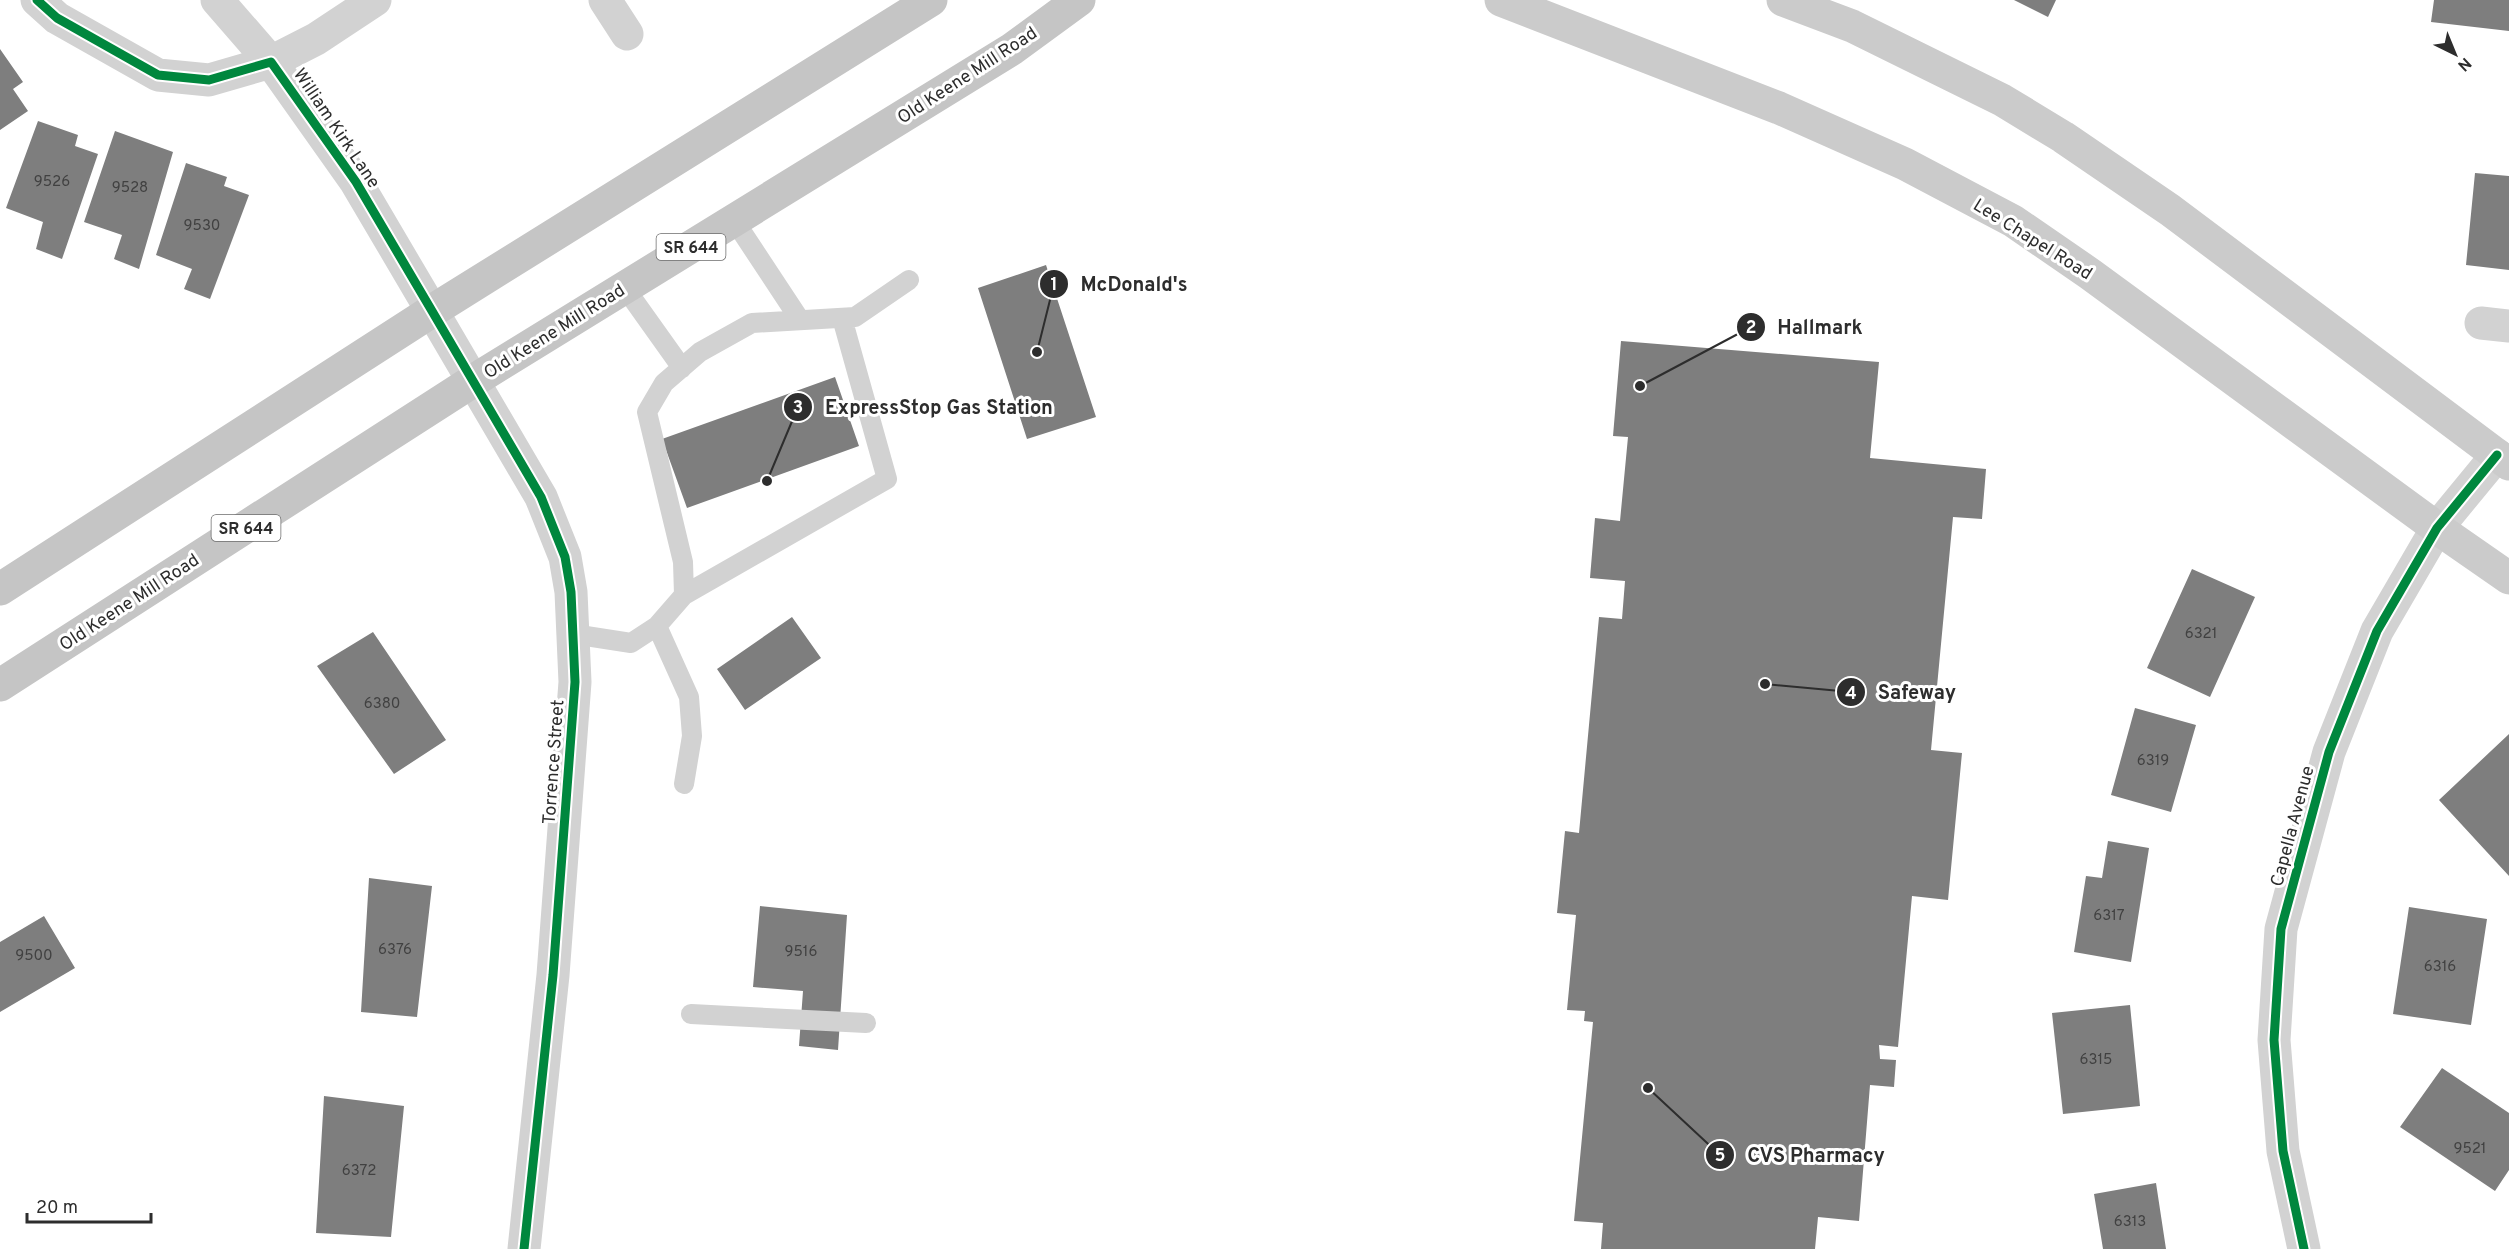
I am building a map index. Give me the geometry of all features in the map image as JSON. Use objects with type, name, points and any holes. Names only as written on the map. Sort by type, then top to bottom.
[{"type":"main road","points":[[821,68],[894,0]]},
{"type":"main road","points":[[0,589],[432,310],[931,0]]},
{"type":"main road","name":"Old Keene Mill Road","points":[[0,685],[472,381],[1012,48],[1079,0]]},
{"type":"main road","name":"Lee Chapel Road","points":[[1501,0],[1779,108],[1905,164],[2013,221],[2090,274],[2437,528],[2509,578]]},
{"type":"main road","points":[[1783,0],[1852,26],[2002,100],[2064,137],[2170,210],[2503,459]]},
{"type":"street","name":"William Kirk Lane","points":[[38,0],[57,18],[158,75],[209,80],[272,62]]},
{"type":"street","name":"William Kirk Lane","points":[[218,0],[272,62],[356,182],[432,310]]},
{"type":"street","points":[[272,62],[316,39],[375,0]]},
{"type":"street","points":[[605,0],[627,34]]},
{"type":"street","name":"Torrence Street","points":[[432,310],[541,497],[565,557],[571,592],[575,682],[553,975],[524,1249]]},
{"type":"street","name":"Capella Avenue","points":[[2304,1249],[2283,1151],[2274,1040],[2282,929],[2329,752],[2377,631],[2437,528],[2503,459]]},
{"type":"lane","points":[[734,220],[800,320]]},
{"type":"lane","points":[[684,595],[683,562],[647,412],[664,383],[700,352],[752,323],[855,317],[909,280]]},
{"type":"lane","points":[[625,288],[682,368]]},
{"type":"lane","points":[[573,634],[631,643],[657,626],[684,595],[887,479],[842,318]]},
{"type":"lane","points":[[657,626],[689,697],[692,736],[684,783]]},
{"type":"lane","points":[[691,1014],[866,1023]]},
{"type":"building","points":[[2014,0],[2056,0],[2048,17]]},
{"type":"building","points":[[2434,0],[2509,0],[2509,31],[2431,22]]},
{"type":"building","points":[[0,49],[23,82],[13,89],[28,111],[0,130]]},
{"type":"building","points":[[38,121],[78,135],[75,146],[98,154],[62,259],[36,249],[43,222],[6,208]]},
{"type":"building","points":[[115,131],[173,152],[139,269],[114,259],[122,235],[84,222]]},
{"type":"building","points":[[186,163],[227,177],[224,186],[249,195],[210,299],[184,289],[192,269],[156,255]]},
{"type":"building","points":[[2475,173],[2509,176],[2509,270],[2466,265]]},
{"type":"building","points":[[1046,265],[1096,417],[1027,439],[978,288]]},
{"type":"building","points":[[1621,341],[1879,362],[1870,458],[1986,469],[1982,519],[1953,517],[1931,750],[1962,753],[1948,900],[1912,896],[1898,1047],[1879,1045],[1880,1059],[1896,1060],[1894,1087],[1870,1085],[1859,1221],[1818,1217],[1815,1249],[1601,1249],[1603,1223],[1574,1221],[1593,1022],[1584,1021],[1585,1011],[1567,1010],[1576,915],[1557,913],[1565,831],[1579,833],[1599,617],[1622,619],[1625,581],[1590,578],[1595,518],[1620,521],[1628,437],[1613,436]]},
{"type":"building","points":[[835,377],[859,446],[687,508],[662,439]]},
{"type":"building","points":[[2192,569],[2255,597],[2210,697],[2147,668]]},
{"type":"building","points":[[792,617],[821,658],[745,710],[717,669]]},
{"type":"building","points":[[373,632],[446,740],[394,774],[317,666]]},
{"type":"building","points":[[2135,708],[2196,725],[2171,812],[2111,795]]},
{"type":"building","points":[[2509,734],[2509,876],[2439,800]]},
{"type":"building","points":[[2108,841],[2149,848],[2131,962],[2074,952],[2086,876],[2102,878]]},
{"type":"building","points":[[369,878],[432,886],[417,1017],[361,1012]]},
{"type":"building","points":[[760,906],[847,915],[838,1050],[799,1046],[803,991],[753,987]]},
{"type":"building","points":[[2409,907],[2487,919],[2471,1025],[2393,1014]]},
{"type":"building","points":[[44,916],[75,968],[0,1012],[0,942]]},
{"type":"building","points":[[2130,1005],[2140,1106],[2063,1114],[2052,1013]]},
{"type":"building","points":[[2442,1068],[2509,1113],[2509,1170],[2495,1191],[2400,1127]]},
{"type":"building","points":[[324,1096],[404,1106],[391,1237],[316,1233]]},
{"type":"building","points":[[2156,1183],[2166,1249],[2103,1249],[2094,1194]]},
{"type":"cycle path","points":[[37,0],[57,18],[158,75],[209,80],[271,62],[356,182],[541,497],[565,557],[571,592],[575,682],[553,975],[524,1249]]},
{"type":"cycle path","points":[[2304,1249],[2283,1151],[2274,1040],[2281,929],[2329,752],[2377,631],[2437,528],[2497,455]]},
{"type":"place","name":"McDonald's","points":[[1037,352]]},
{"type":"place","name":"Hallmark","points":[[1640,386]]},
{"type":"place","name":"ExpressStop Gas Station","points":[[767,481]]},
{"type":"place","name":"Safeway","points":[[1765,684]]},
{"type":"place","name":"CVS Pharmacy","points":[[1648,1088]]}]
